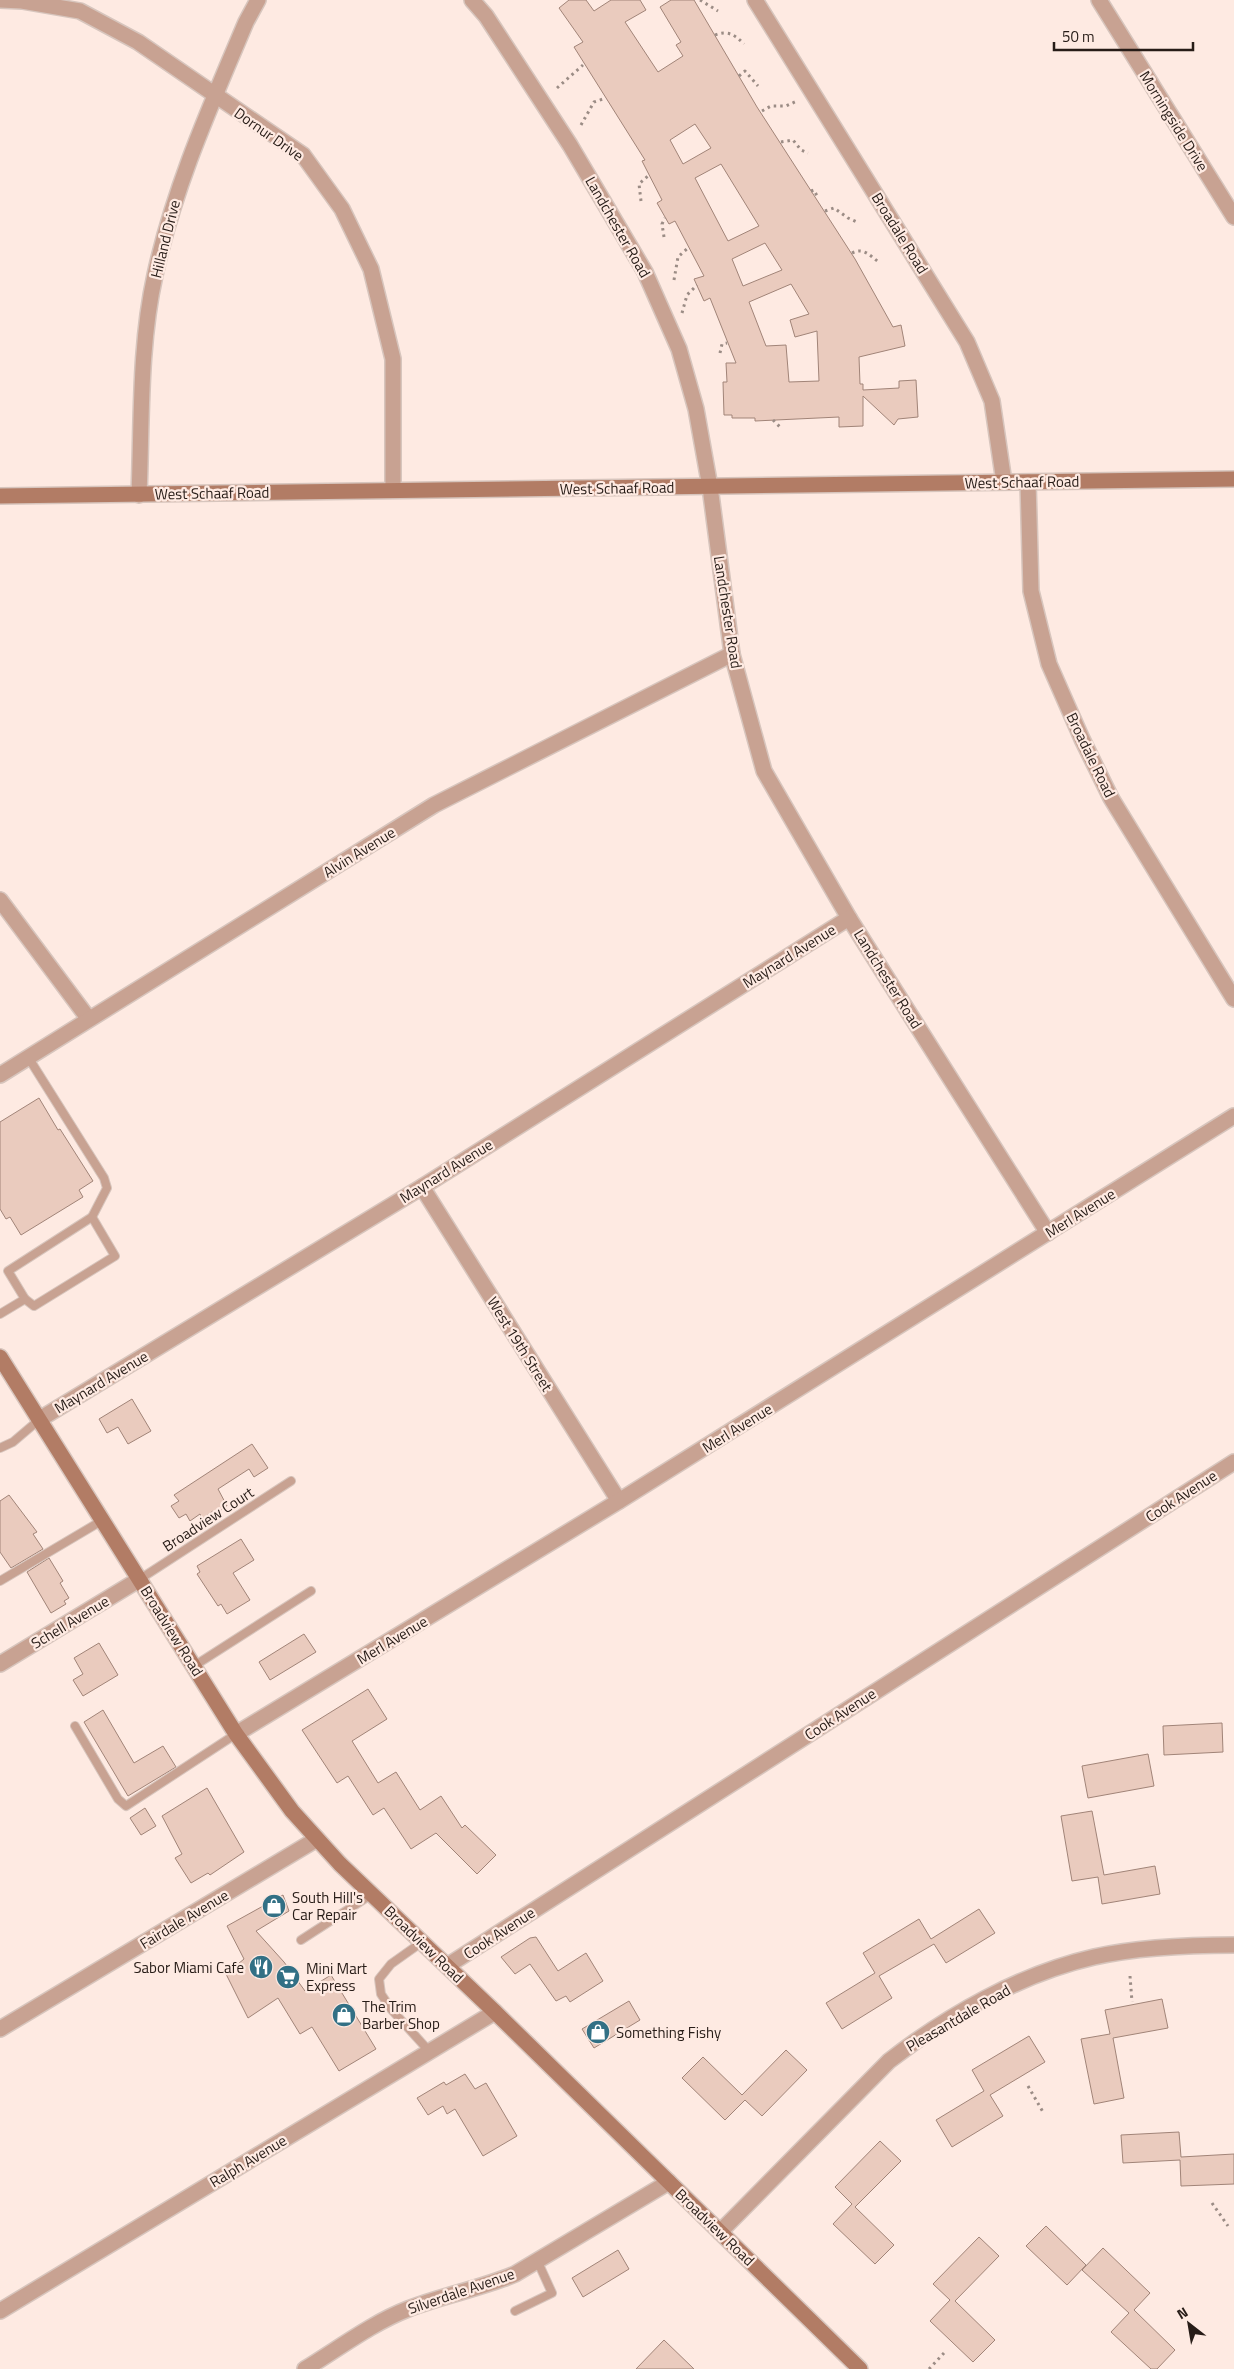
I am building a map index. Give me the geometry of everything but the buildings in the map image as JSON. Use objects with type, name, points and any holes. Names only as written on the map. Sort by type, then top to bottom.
[{"type":"main road","name":"West Schaaf Road","points":[[0,496],[1234,479]]},
{"type":"main road","name":"Broadview Road","points":[[0,1357],[236,1734],[265,1776],[317,1839],[860,2369]]},
{"type":"street","name":"Dornur Drive","points":[[0,0],[22,1],[80,11],[138,42],[214,96],[303,155],[342,209],[371,269],[393,359],[393,490]]},
{"type":"street","name":"Hilland Drive","points":[[140,494],[144,354],[154,276],[178,187],[214,96],[246,22],[258,0]]},
{"type":"street","name":"Landchester Road","points":[[472,0],[486,16],[570,145],[645,272],[679,349],[696,410],[710,487],[732,654],[764,771],[849,918],[1048,1233]]},
{"type":"street","name":"Broadale Road","points":[[755,0],[967,342],[992,401],[1004,482]]},
{"type":"street","name":"Morningside Drive","points":[[1099,0],[1234,217]]},
{"type":"street","name":"Broadale Road","points":[[1028,482],[1031,591],[1049,664],[1082,739],[1111,798],[1234,999]]},
{"type":"street","name":"Alvin Avenue","points":[[0,1075],[88,1018],[434,805],[732,654]]},
{"type":"street","points":[[0,900],[88,1018]]},
{"type":"street","name":"Maynard Avenue","points":[[40,1419],[422,1187],[849,918]]},
{"type":"street","name":"Merl Avenue","points":[[236,1734],[619,1501],[1234,1116]]},
{"type":"street","name":"West 19th Street","points":[[422,1187],[619,1501]]},
{"type":"street","name":"Cook Avenue","points":[[447,1966],[1234,1462]]},
{"type":"street","name":"Schell Avenue","points":[[0,1664],[140,1579]]},
{"type":"street","name":"Fairdale Avenue","points":[[0,2029],[317,1839]]},
{"type":"street","name":"Pleasantdale Road","points":[[720,2232],[888,2061],[918,2039],[979,2003],[1056,1968],[1094,1957],[1204,1944],[1234,1945]]},
{"type":"street","name":"Ralph Avenue","points":[[0,2311],[495,2012]]},
{"type":"street","name":"Silverdale Avenue","points":[[305,2369],[392,2316],[410,2308],[494,2282],[536,2260],[669,2182]]},
{"type":"lane","points":[[28,1057],[104,1178],[106,1193],[92,1217],[8,1271],[24,1299],[34,1306],[115,1256],[92,1217]]},
{"type":"lane","points":[[0,1314],[24,1299]]},
{"type":"lane","points":[[0,1448],[13,1442],[40,1419]]},
{"type":"lane","name":"Broadview Court","points":[[140,1579],[292,1481]]},
{"type":"lane","points":[[0,1580],[103,1520]]},
{"type":"lane","points":[[194,1666],[311,1591]]},
{"type":"lane","points":[[75,1726],[118,1799],[126,1806],[195,1763],[236,1734]]},
{"type":"lane","points":[[301,1940],[372,1894]]},
{"type":"lane","points":[[422,1942],[391,1964],[379,1979],[381,1994],[391,2009],[430,2051]]},
{"type":"lane","points":[[515,2311],[552,2294],[536,2260]]},
{"type":"path","points":[[695,2],[700,0],[718,11]]},
{"type":"path","points":[[715,35],[729,33],[736,36],[744,44]]},
{"type":"path","points":[[557,88],[583,65]]},
{"type":"path","points":[[739,76],[745,71],[758,86]]},
{"type":"path","points":[[581,125],[594,102],[606,98]]},
{"type":"path","points":[[762,111],[771,106],[786,106],[797,101],[802,108]]},
{"type":"path","points":[[781,142],[793,140],[801,150],[808,154]]},
{"type":"path","points":[[641,201],[639,184],[649,175]]},
{"type":"path","points":[[811,191],[814,190],[818,198]]},
{"type":"path","points":[[825,211],[834,208],[859,223]]},
{"type":"path","points":[[664,237],[662,224],[666,218]]},
{"type":"path","points":[[674,280],[678,257],[689,247]]},
{"type":"path","points":[[852,254],[857,250],[865,252],[880,263]]},
{"type":"path","points":[[682,314],[687,295],[697,285]]},
{"type":"path","points":[[720,353],[722,344],[727,343]]},
{"type":"path","points":[[773,420],[782,429]]},
{"type":"path","points":[[1130,1976],[1132,2002]]},
{"type":"path","points":[[1028,2086],[1043,2112]]},
{"type":"path","points":[[1212,2202],[1228,2226]]},
{"type":"path","points":[[929,2369],[944,2353]]},
{"type":"place","name":"South Hill's Car Repair","points":[[274,1906]]},
{"type":"place","name":"Sabor Miami Cafe","points":[[261,1967]]},
{"type":"place","name":"Mini Mart Express","points":[[288,1977]]},
{"type":"place","name":"The Trim Barber Shop","points":[[344,2015]]},
{"type":"place","name":"Something Fishy","points":[[598,2032]]}]
